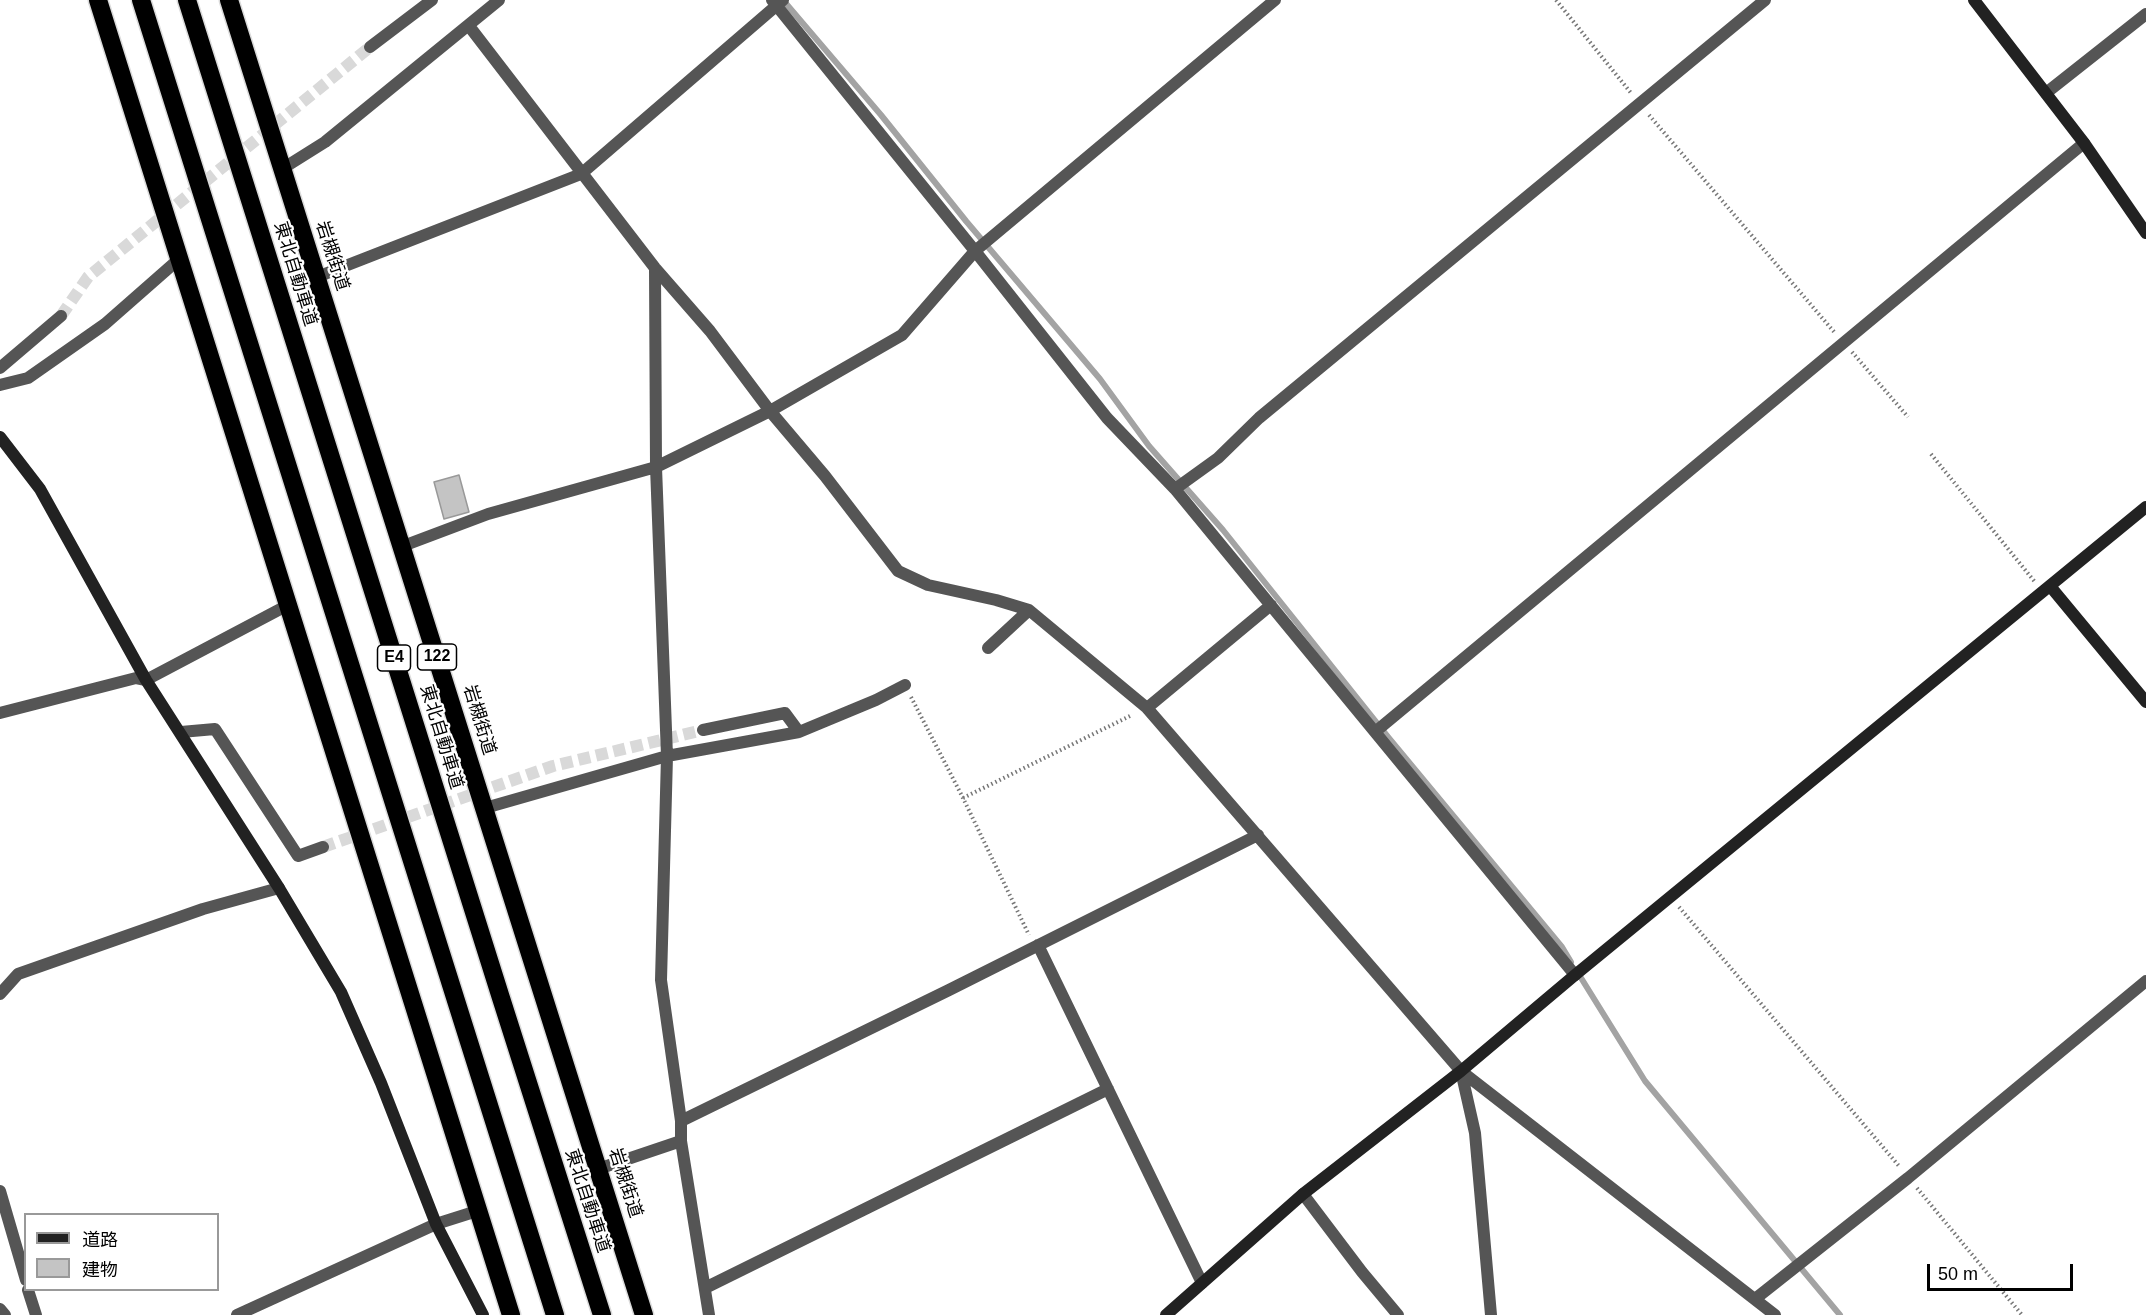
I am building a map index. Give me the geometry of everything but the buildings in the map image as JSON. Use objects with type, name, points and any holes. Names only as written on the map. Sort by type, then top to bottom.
[{"type":"highway","points":[[98,0],[511,1315]]},
{"type":"highway","name":"E4","points":[[141,0],[555,1315]]},
{"type":"highway","name":"東北自動車道","points":[[188,0],[486,953],[602,1315]]},
{"type":"highway","name":"岩槻街道","points":[[229,0],[644,1315]]},
{"type":"street","points":[[370,47],[432,0]]},
{"type":"street","points":[[282,169],[325,142],[499,0]]},
{"type":"street","points":[[403,546],[488,514],[656,467],[770,411],[902,335],[975,251],[1275,0]]},
{"type":"street","points":[[1175,489],[1218,458],[1259,417],[1765,0]]},
{"type":"street","points":[[1974,0],[2084,143],[2146,233]]},
{"type":"street","points":[[317,277],[581,174],[777,2],[1107,417],[1175,489],[1575,975]]},
{"type":"street","points":[[2046,93],[2146,14]]},
{"type":"street","points":[[469,26],[581,174],[655,268],[710,331],[770,411],[825,476],[897,571],[928,585],[1029,610],[1147,708],[1461,1071],[1775,1315]]},
{"type":"street","points":[[1375,732],[2084,143]]},
{"type":"street","points":[[0,385],[28,378],[105,324],[179,259]]},
{"type":"street","points":[[655,268],[656,467],[667,756],[661,980],[681,1121],[681,1141],[709,1315]]},
{"type":"street","points":[[0,368],[61,316]]},
{"type":"street","points":[[0,437],[40,489],[146,680],[279,888],[340,992],[381,1083],[436,1224],[483,1315]]},
{"type":"street","points":[[1166,1315],[1303,1194],[1461,1071],[2146,507]]},
{"type":"street","points":[[2046,589],[2146,702]]},
{"type":"street","points":[[0,713],[136,678],[146,680],[288,605]]},
{"type":"street","points":[[1147,708],[1271,605]]},
{"type":"street","points":[[988,648],[1029,610]]},
{"type":"street","points":[[484,808],[667,756],[799,732],[876,700],[905,685]]},
{"type":"street","points":[[703,730],[785,713],[799,732]]},
{"type":"street","points":[[181,732],[214,729],[298,856],[323,847]]},
{"type":"street","points":[[681,1121],[1258,835]]},
{"type":"street","points":[[0,994],[18,974],[203,909],[279,888]]},
{"type":"street","points":[[1036,946],[1202,1282]]},
{"type":"street","points":[[1755,1299],[1908,1178],[2146,981]]},
{"type":"street","points":[[1461,1071],[1475,1134],[1491,1315]]},
{"type":"street","points":[[705,1288],[1108,1089]]},
{"type":"street","points":[[598,1168],[681,1141]]},
{"type":"street","points":[[0,1191],[24,1273]]},
{"type":"street","points":[[1303,1194],[1398,1315]]},
{"type":"street","points":[[237,1315],[436,1224],[477,1211]]},
{"type":"street","points":[[28,1291],[36,1315]]},
{"type":"street","points":[[0,1309],[6,1315]]},
{"type":"path","points":[[1556,0],[1640,105],[1908,417]]},
{"type":"path","points":[[1930,454],[2046,589]]},
{"type":"path","points":[[905,685],[1036,946]]},
{"type":"path","points":[[963,798],[1147,708]]},
{"type":"path","points":[[1670,897],[2022,1315]]},
{"type":"waterway","points":[[783,0],[1100,379],[1149,446],[1223,530],[1389,738],[1562,947],[1571,962]]},
{"type":"waterway","points":[[1578,973],[1645,1081],[1840,1315]]},
{"type":"tunnel","points":[[61,316],[88,277],[370,47]]},
{"type":"tunnel","points":[[323,847],[553,766],[703,730]]}]
